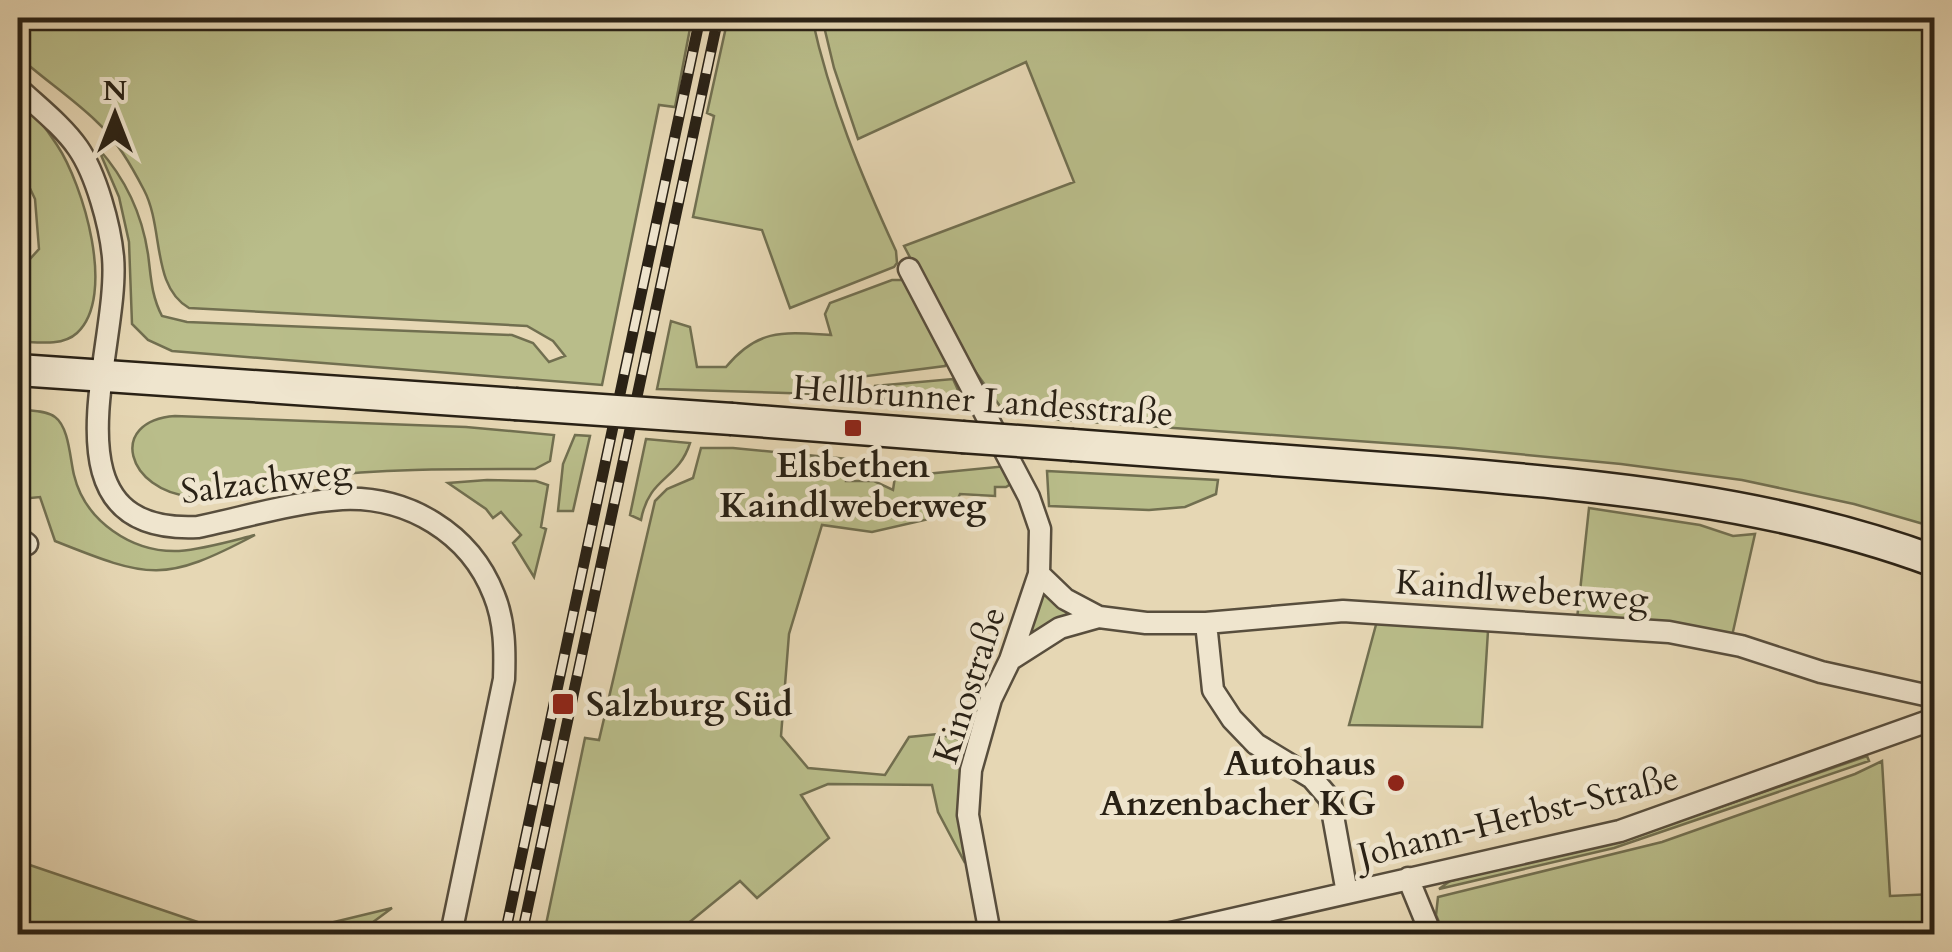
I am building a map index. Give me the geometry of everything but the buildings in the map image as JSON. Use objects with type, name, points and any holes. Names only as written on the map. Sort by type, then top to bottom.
[{"type":"main road","name":"Hellbrunner Landesstraße","points":[[18,370],[732,419],[1553,482],[1671,496],[1852,534],[1934,561]]},
{"type":"street","name":"Salzachweg","points":[[18,88],[78,148],[101,198],[113,258],[99,444],[103,477],[121,506],[160,526],[198,527],[317,502],[381,501],[433,520],[462,545],[486,576],[505,644],[504,679],[451,934]]},
{"type":"street","points":[[909,270],[1030,497],[1040,529],[1039,574]]},
{"type":"street","name":"Kaindlweberweg","points":[[1039,574],[1065,599],[1099,617],[1146,623],[1206,623],[1344,611],[1669,632],[1740,646],[1821,672],[1934,696]]},
{"type":"street","name":"Kinostraße","points":[[990,934],[968,815],[971,770],[991,699],[1010,660],[1039,574]]},
{"type":"street","name":"Kaindlweberweg","points":[[1010,660],[1060,628],[1099,617]]},
{"type":"street","points":[[1206,623],[1213,690],[1232,720],[1256,744],[1312,778],[1330,799],[1347,893]]},
{"type":"street","name":"Johann-Herbst-Straße","points":[[1168,934],[1242,926],[1347,893],[1620,830],[1934,720]]},
{"type":"street","points":[[1408,878],[1431,934]]},
{"type":"green space","points":[[18,18],[692,18],[675,107],[659,105],[602,385],[172,351],[148,340],[132,324],[129,242],[119,197],[98,148],[124,184],[137,211],[162,316],[187,322],[512,335],[533,343],[549,362],[565,356],[553,341],[527,326],[189,308],[169,286],[150,205],[134,171],[103,127],[18,56]]},
{"type":"green space","points":[[728,18],[812,18],[848,137],[896,251],[894,267],[790,308],[762,230],[693,217],[714,116],[707,113]]},
{"type":"green space","points":[[822,18],[1934,18],[1934,527],[1854,504],[1742,480],[1621,464],[1455,448],[1007,416],[955,343],[904,246],[1074,182],[1026,62],[858,139]]},
{"type":"green space","points":[[18,98],[44,126],[67,163],[92,240],[94,294],[89,316],[77,333],[56,342],[18,341],[18,269],[39,249],[35,199],[18,163]]},
{"type":"green space","points":[[892,280],[906,280],[950,358],[945,366],[851,378],[848,395],[657,389],[671,321],[690,327],[697,367],[726,367],[749,345],[773,335],[831,335],[825,314],[830,303]]},
{"type":"green space","points":[[953,379],[968,412],[873,397],[875,386]]},
{"type":"green space","points":[[18,409],[47,413],[60,422],[74,475],[88,507],[128,540],[179,551],[255,535],[199,562],[156,570],[114,563],[55,541],[40,497],[20,499],[28,478],[18,473]]},
{"type":"green space","points":[[175,416],[466,427],[554,435],[550,461],[535,469],[341,474],[223,496],[193,497],[152,483],[133,456],[133,442],[140,430],[154,421]]},
{"type":"green space","points":[[575,435],[590,436],[573,511],[558,511],[563,464]]},
{"type":"green space","points":[[646,439],[690,443],[678,465],[650,495],[641,520],[630,515]]},
{"type":"green space","points":[[701,448],[847,459],[846,481],[874,481],[893,490],[895,477],[1007,466],[1014,482],[995,487],[995,496],[960,494],[951,514],[872,532],[822,525],[789,634],[781,736],[808,768],[885,775],[909,737],[938,734],[969,742],[960,821],[965,863],[938,812],[932,785],[828,784],[801,795],[829,838],[757,898],[740,881],[675,934],[544,934],[585,738],[599,740],[655,501],[667,489],[693,478]]},
{"type":"green space","points":[[1047,471],[1218,480],[1216,494],[1185,507],[1149,510],[1049,506]]},
{"type":"green space","points":[[536,481],[548,485],[541,527],[546,529],[534,577],[513,543],[521,535],[501,512],[493,518],[448,483]]},
{"type":"green space","points":[[1589,508],[1700,525],[1733,536],[1755,534],[1732,636],[1577,619]]},
{"type":"green space","points":[[1043,588],[1076,615],[1027,638]]},
{"type":"green space","points":[[1377,621],[1488,631],[1482,727],[1349,725]]},
{"type":"green space","points":[[1867,756],[1869,761],[1614,848],[1439,889],[1450,881],[1637,836]]},
{"type":"green space","points":[[1882,761],[1890,896],[1934,894],[1934,934],[1444,934],[1436,915],[1438,897],[1662,842]]},
{"type":"green space","points":[[18,861],[233,934],[18,934]]},
{"type":"green space","points":[[392,908],[357,934],[256,934],[305,929]]},
{"type":"railway","points":[[505,934],[700,18]]},
{"type":"railway","points":[[522,934],[718,18]]},
{"type":"place","name":"Elsbethen Kaindlweberweg","points":[[853,428]]},
{"type":"place","name":"Salzburg Süd","points":[[563,704]]},
{"type":"place","name":"Autohaus Anzenbacher KG","points":[[1396,783]]}]
